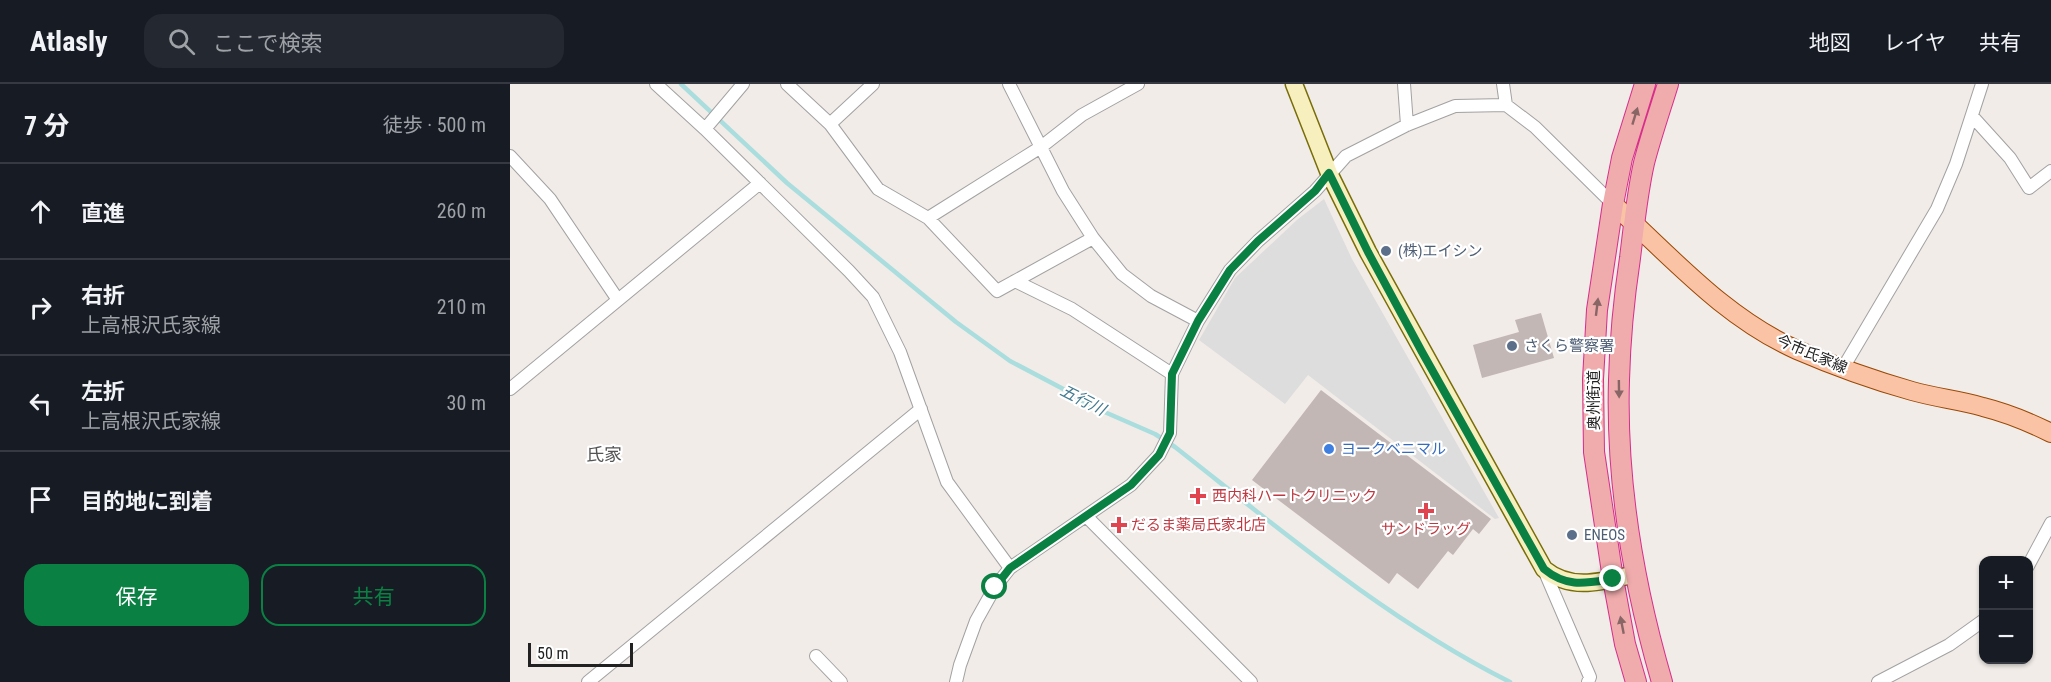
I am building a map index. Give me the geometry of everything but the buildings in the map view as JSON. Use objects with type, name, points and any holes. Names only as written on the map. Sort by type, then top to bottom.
[{"type":"highway","name":"奥州街道","points":[[1636,682],[1625,644],[1613,579],[1594,452],[1593,379],[1596,310],[1613,204],[1622,158],[1646,84]]},
{"type":"highway","name":"奥州街道","points":[[1662,682],[1636,574],[1622,471],[1619,381],[1622,314],[1634,223],[1644,163],[1668,84]]},
{"type":"main road","points":[[1294,84],[1329,173],[1368,252],[1544,569],[1555,578],[1584,583],[1636,574]]},
{"type":"main road","name":"今市氏家線","points":[[1613,204],[1701,287],[1730,310],[1756,328],[1796,349],[1843,368],[1912,391],[1984,407],[2051,432]]},
{"type":"street","points":[[656,84],[705,129],[873,297],[900,352],[947,482],[1010,568]]},
{"type":"street","points":[[705,129],[731,90],[743,84]]},
{"type":"street","points":[[787,84],[830,124],[878,189],[928,218],[997,291],[1094,238]]},
{"type":"street","points":[[830,124],[873,84]]},
{"type":"street","points":[[1009,84],[1063,191],[1094,238],[1122,274],[1151,296],[1198,321]]},
{"type":"street","points":[[928,218],[1041,147],[1082,116],[1138,84]]},
{"type":"street","points":[[1404,84],[1407,125]]},
{"type":"street","points":[[1503,84],[1506,105]]},
{"type":"street","points":[[1843,368],[1937,208],[1956,164],[1982,84]]},
{"type":"street","points":[[956,682],[976,621],[995,587],[1010,568],[1131,485],[1159,455],[1170,433],[1172,374],[1198,321],[1230,270],[1258,241],[1315,191],[1346,156],[1407,125],[1455,106],[1506,105],[1535,128],[1613,204]]},
{"type":"street","points":[[1972,116],[2010,158],[2029,188],[2051,171]]},
{"type":"street","points":[[510,156],[550,199],[618,300]]},
{"type":"street","points":[[510,389],[760,183]]},
{"type":"street","points":[[1015,281],[1072,309],[1172,374]]},
{"type":"street","points":[[588,682],[921,409]]},
{"type":"street","points":[[1086,516],[1251,682]]},
{"type":"street","points":[[2033,557],[2051,523]]},
{"type":"street","points":[[1544,569],[1590,677],[1588,682]]},
{"type":"street","points":[[1878,682],[1949,645],[1979,623]]},
{"type":"street","points":[[816,656],[842,682]]},
{"type":"shaded area","points":[[1324,199],[1352,259],[1499,518],[1495,519],[1308,375],[1285,404],[1199,340],[1235,278],[1298,219]]},
{"type":"waterway","name":"五行川","points":[[681,84],[787,183],[956,322],[1010,361],[1069,392],[1084,403],[1155,434],[1378,603],[1465,658],[1510,682]]},
{"type":"place","name":"(株)エイシン","points":[[1386,251]]},
{"type":"place","name":"さくら警察署","points":[[1512,346]]},
{"type":"place","name":"ヨークベニマル","points":[[1329,449]]},
{"type":"place","name":"西内科ハートクリニック","points":[[1198,496]]},
{"type":"place","name":"サンドラッグ","points":[[1426,511]]},
{"type":"place","name":"だるま薬局氏家北店","points":[[1119,525]]},
{"type":"place","name":"ENEOS","points":[[1572,535]]},
{"type":"district","name":"氏家","points":[[604,454]]},
{"type":"route","points":[[995,587],[1010,568],[1131,485],[1159,455],[1170,433],[1172,374],[1198,321],[1230,270],[1258,241],[1315,191],[1329,173],[1368,252],[1535,557],[1555,578],[1569,582],[1584,583],[1613,579]]}]
